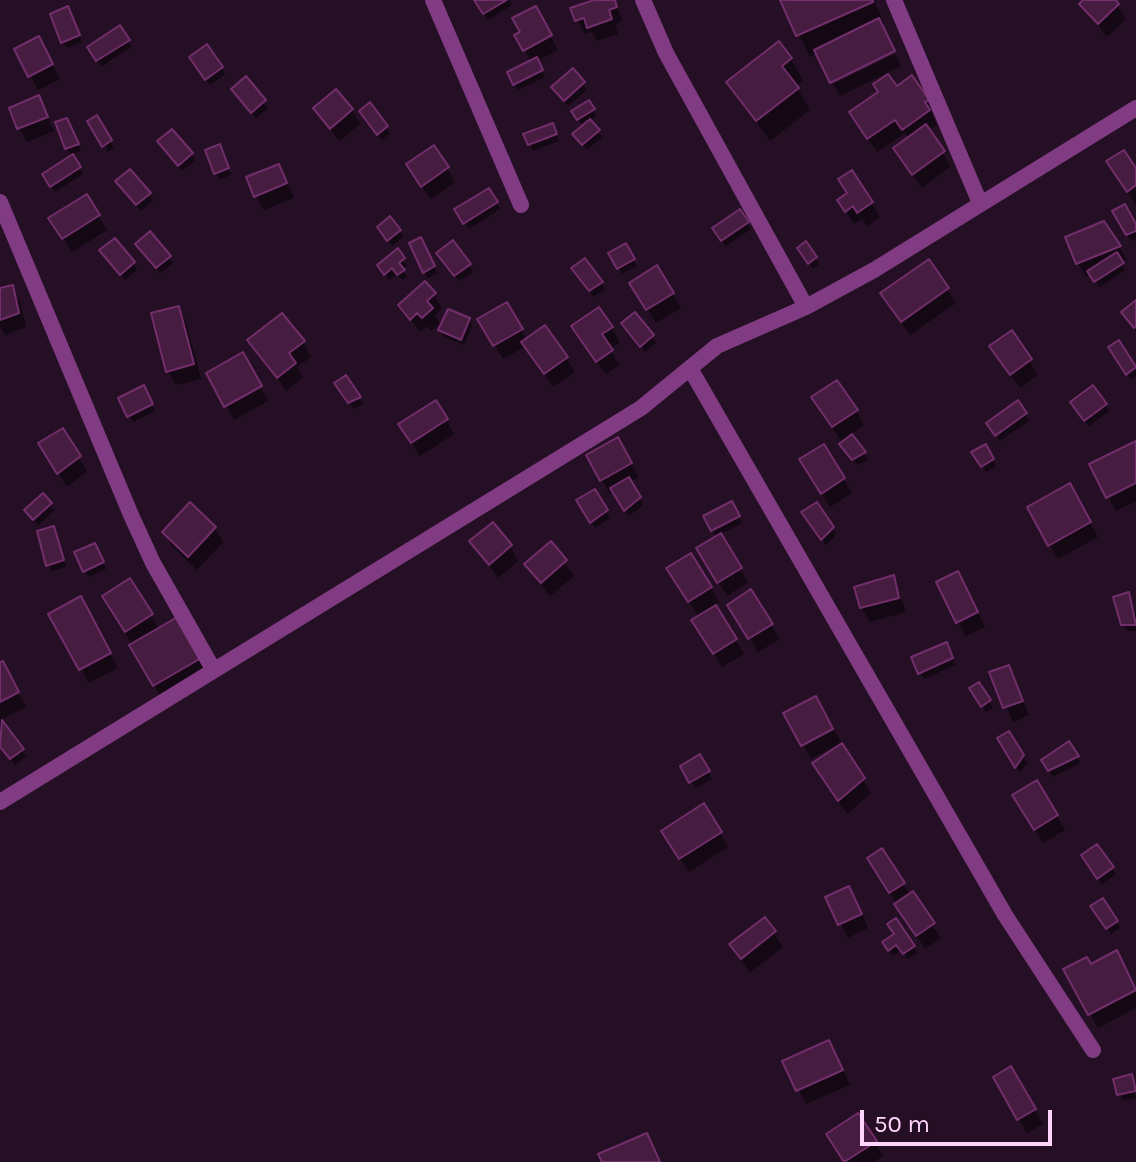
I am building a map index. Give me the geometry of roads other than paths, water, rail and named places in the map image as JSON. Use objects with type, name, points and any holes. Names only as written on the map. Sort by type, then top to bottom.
[{"type":"street","points":[[433,0],[521,205]]},
{"type":"street","points":[[643,0],[666,53],[806,307]]},
{"type":"street","points":[[894,0],[980,203]]},
{"type":"street","points":[[0,802],[641,408],[717,346],[806,307],[874,270],[1136,108]]},
{"type":"street","points":[[0,202],[6,233],[136,527],[213,669]]},
{"type":"street","points":[[691,370],[1005,915],[1093,1050]]}]
